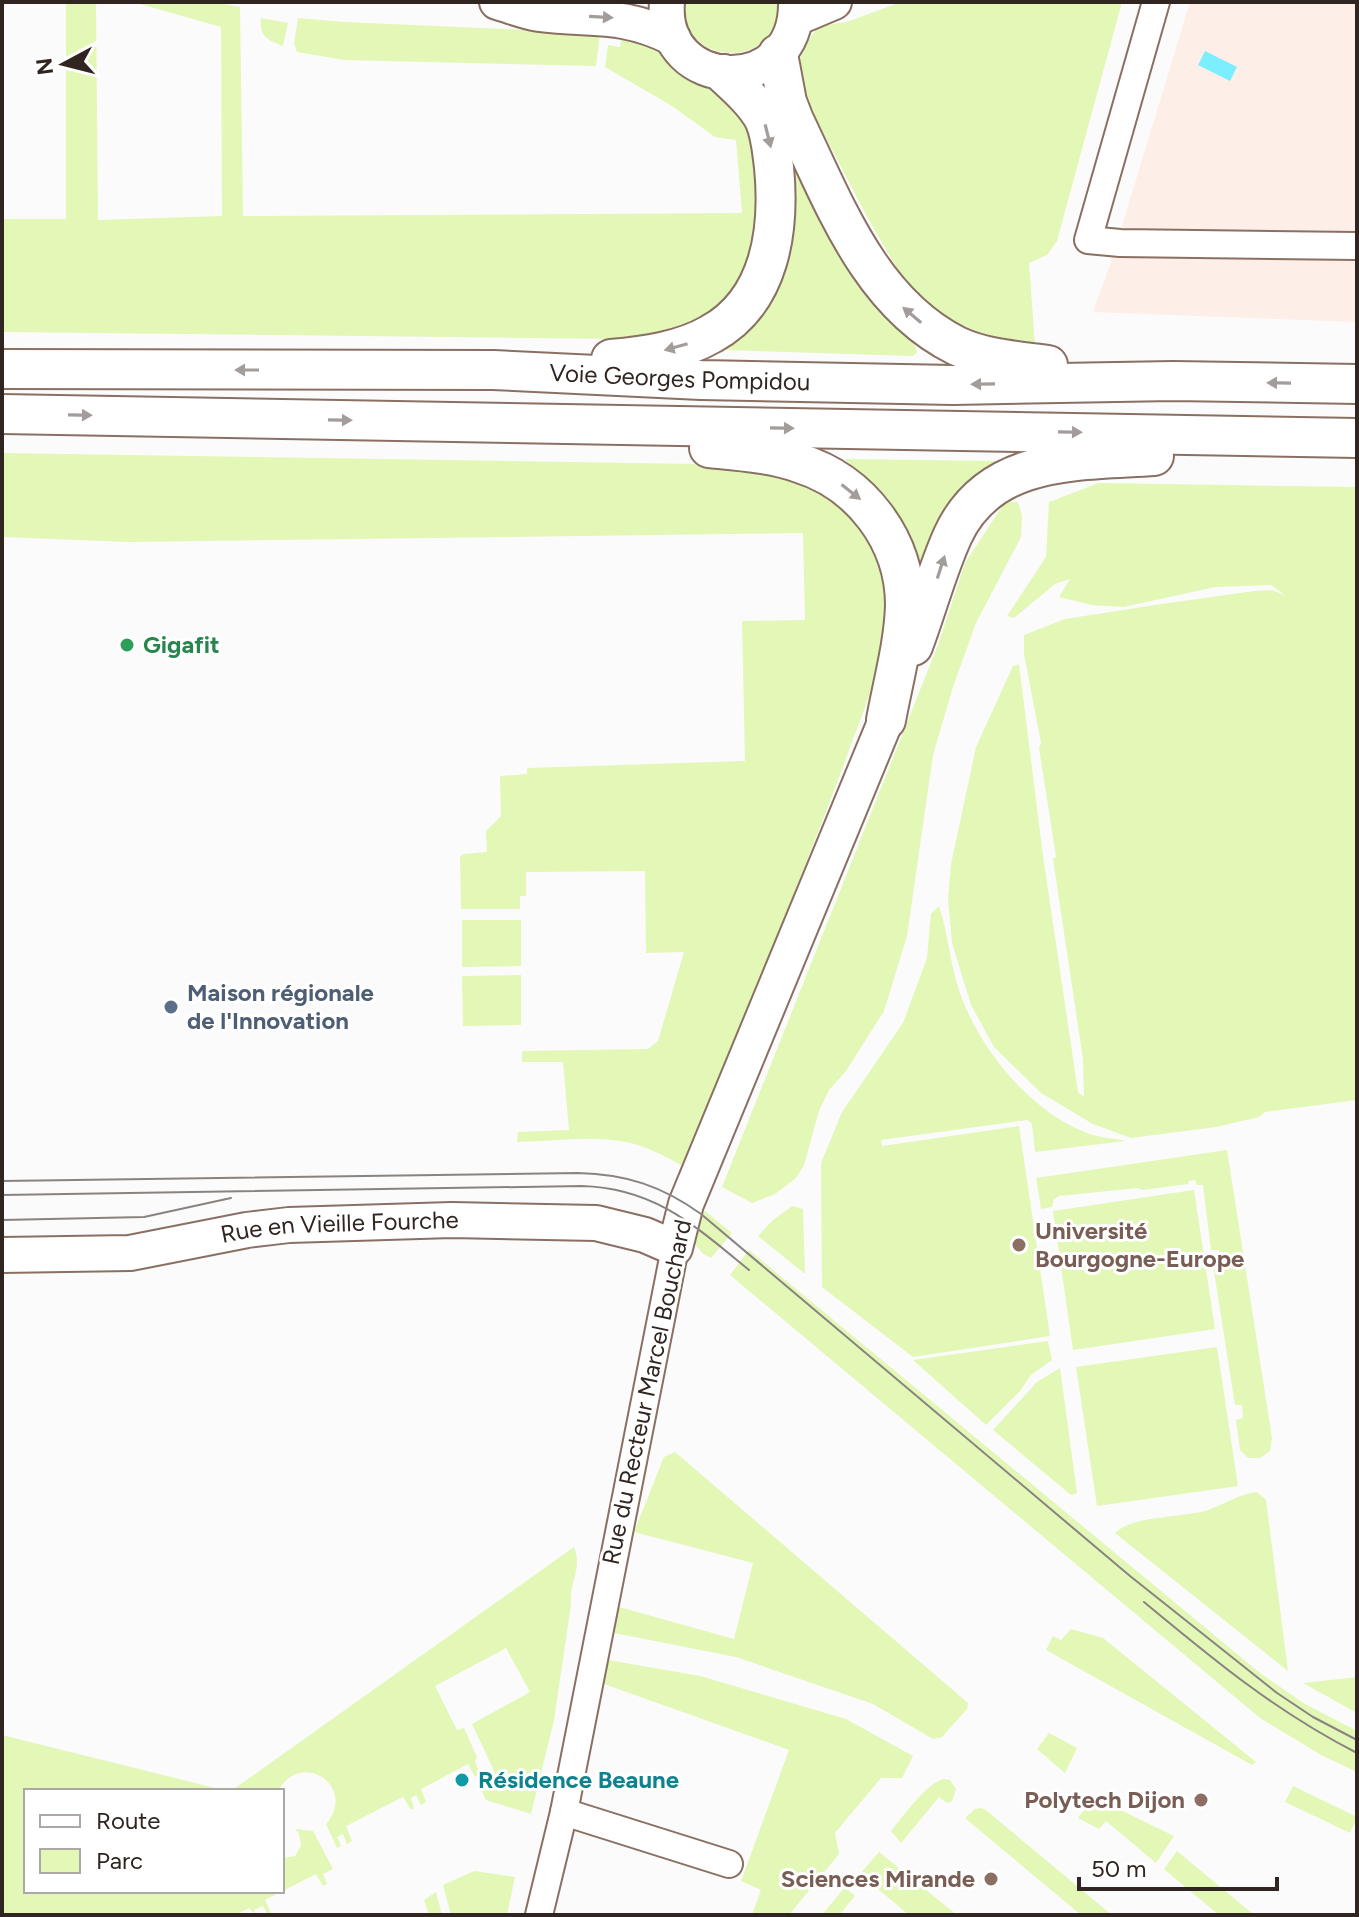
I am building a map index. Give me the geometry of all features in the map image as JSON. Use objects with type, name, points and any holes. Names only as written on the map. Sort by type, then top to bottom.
[{"type":"highway","points":[[778,54],[787,102],[836,206],[883,284],[914,318],[959,347],[981,354],[1173,381]]},
{"type":"highway","points":[[493,370],[652,354],[697,341],[713,334],[755,293],[770,253],[776,204],[769,134],[764,120],[724,74]]},
{"type":"highway","name":"Voie Georges Pompidou","points":[[2,369],[493,370],[701,380],[937,384],[1173,381],[1357,384]]},
{"type":"highway","name":"Voie Georges Pompidou","points":[[2,414],[1357,438]]},
{"type":"highway","points":[[620,425],[638,440],[763,454],[803,464],[852,492],[870,509],[894,550],[903,583],[903,629],[886,720]]},
{"type":"highway","points":[[886,720],[954,533],[991,488],[1011,476],[1065,462],[1164,455],[1210,435]]},
{"type":"main road","points":[[497,2],[537,14],[620,18],[650,26],[673,38],[694,62],[724,74],[753,70],[778,54],[790,38],[796,10],[834,2]]},
{"type":"main road","points":[[667,2],[673,38]]},
{"type":"main road","name":"Rue du Recteur Marcel Bouchard","points":[[675,1248],[686,1204],[886,720]]},
{"type":"main road","name":"Rue en Vieille Fourche","points":[[2,1255],[130,1253],[247,1230],[301,1224],[452,1220],[596,1223],[645,1235],[675,1248]]},
{"type":"street","points":[[1156,2],[1088,240],[1357,246]]},
{"type":"street","name":"Rue du Recteur Marcel Bouchard","points":[[539,1915],[564,1812],[675,1248]]},
{"type":"street","points":[[564,1812],[729,1864]]},
{"type":"shaded area","points":[[1190,2],[1357,2],[1357,322],[1093,312]]},
{"type":"green space","points":[[66,2],[96,2],[98,220],[222,216],[221,27],[133,2],[214,2],[240,7],[243,216],[742,213],[736,140],[715,137],[672,106],[605,67],[608,45],[620,47],[623,29],[652,43],[681,73],[721,96],[739,114],[754,154],[756,175],[755,230],[749,258],[739,282],[724,301],[706,316],[654,335],[621,339],[2,332],[2,219],[66,219]]},
{"type":"green space","points":[[685,2],[777,2],[774,25],[764,41],[748,50],[730,53],[712,49],[697,40],[687,24]]},
{"type":"green space","points":[[901,2],[1122,2],[1057,241],[1047,255],[1029,263],[1035,345],[1001,340],[952,322],[932,310],[909,289],[805,100],[800,60],[818,26],[847,22]]},
{"type":"green space","points":[[261,18],[288,23],[283,46],[265,36]]},
{"type":"green space","points":[[298,18],[600,33],[596,66],[345,60],[297,52],[294,43]]},
{"type":"green space","points":[[790,157],[900,329],[914,343],[917,352],[913,356],[727,350],[724,347],[749,326],[778,285],[789,240]]},
{"type":"green space","points":[[2,453],[694,464],[785,478],[835,503],[856,522],[872,548],[884,580],[887,622],[878,666],[827,809],[685,1167],[641,1146],[613,1140],[517,1142],[518,1132],[569,1130],[563,1062],[522,1062],[522,1051],[648,1049],[658,1041],[684,952],[646,953],[645,871],[526,872],[526,896],[520,896],[520,909],[461,909],[460,857],[463,854],[487,852],[486,831],[501,816],[500,776],[527,774],[527,768],[745,761],[742,621],[805,620],[803,533],[129,542],[2,537]]},
{"type":"green space","points":[[845,459],[994,461],[997,464],[921,585],[903,526],[880,493]]},
{"type":"green space","points":[[1099,483],[1357,487],[1357,1100],[1265,1112],[1259,1117],[1216,1127],[1131,1138],[1093,1124],[1041,1093],[994,1047],[971,1005],[952,943],[948,899],[951,864],[976,747],[1013,666],[1019,664],[1043,856],[1078,1092],[1084,1097],[1083,1059],[1053,859],[1056,857],[1039,748],[1041,743],[1024,654],[1024,635],[1065,619],[1155,605],[1254,591],[1272,590],[1286,596],[1271,585],[1215,587],[1124,607],[1092,605],[1059,597],[1070,579],[1055,584],[1014,618],[1007,616],[1046,557],[1049,502]]},
{"type":"green space","points":[[1005,502],[1018,502],[1022,516],[1021,537],[976,623],[933,755],[907,936],[884,1011],[846,1071],[829,1090],[819,1111],[804,1165],[796,1178],[775,1194],[752,1203],[722,1187],[938,645],[965,563]]},
{"type":"green space","points":[[939,906],[959,990],[980,1036],[996,1059],[1033,1100],[1055,1116],[1078,1129],[1125,1141],[1035,1152],[1032,1124],[1027,1120],[881,1140],[882,1146],[1019,1126],[1050,1336],[913,1357],[822,1287],[821,1163],[842,1112],[903,1023],[927,958],[931,914]]},
{"type":"green space","points":[[462,920],[521,920],[521,966],[462,967]]},
{"type":"green space","points":[[521,975],[521,1025],[463,1026],[462,976]]},
{"type":"green space","points":[[1227,1150],[1272,1438],[1270,1451],[1260,1458],[1248,1458],[1240,1450],[1236,1420],[1243,1418],[1242,1405],[1235,1405],[1213,1265],[1221,1263],[1219,1250],[1211,1250],[1203,1185],[1197,1185],[1195,1180],[1188,1184],[1142,1190],[1059,1196],[1054,1199],[1052,1207],[1041,1209],[1036,1178]]},
{"type":"green space","points":[[1194,1190],[1215,1329],[1073,1350],[1053,1211]]},
{"type":"green space","points":[[792,1206],[803,1209],[805,1274],[758,1236]]},
{"type":"green space","points":[[705,1211],[732,1233],[711,1258],[702,1253],[693,1241],[698,1218]]},
{"type":"green space","points":[[749,1250],[1260,1673],[1305,1704],[1357,1731],[1357,1772],[1321,1755],[1260,1718],[730,1275]]},
{"type":"green space","points":[[1048,1341],[1052,1360],[1031,1375],[1020,1391],[986,1425],[913,1360]]},
{"type":"green space","points":[[1217,1347],[1238,1486],[1097,1506],[1076,1367]]},
{"type":"green space","points":[[1060,1368],[1077,1493],[1071,1495],[993,1430],[1037,1382]]},
{"type":"green space","points":[[675,1452],[968,1703],[967,1709],[942,1737],[933,1739],[873,1704],[736,1657],[614,1633],[619,1607],[734,1639],[753,1563],[634,1532],[664,1457]]},
{"type":"green space","points":[[1257,1492],[1266,1500],[1288,1671],[1115,1533],[1134,1523],[1198,1513]]},
{"type":"green space","points":[[574,1547],[577,1562],[554,1720],[531,1814],[486,1800],[478,1784],[496,1775],[472,1724],[530,1692],[506,1648],[435,1686],[457,1730],[464,1728],[477,1757],[475,1761],[480,1774],[475,1777],[468,1764],[421,1789],[426,1802],[421,1805],[416,1795],[411,1798],[414,1808],[411,1810],[403,1797],[346,1826],[352,1841],[347,1844],[343,1834],[337,1837],[341,1846],[337,1848],[326,1824],[334,1810],[335,1797],[331,1786],[323,1778],[312,1773],[300,1773],[288,1779],[280,1789],[234,1789]]},
{"type":"green space","points":[[1071,1629],[1103,1638],[1256,1762],[1252,1765],[1046,1650],[1053,1636],[1061,1640]]},
{"type":"green space","points":[[608,1660],[700,1676],[846,1719],[913,1756],[902,1778],[881,1778],[835,1833],[839,1854],[789,1915],[752,1915],[761,1890],[741,1881],[789,1750],[604,1684]]},
{"type":"green space","points":[[1357,1677],[1357,1713],[1303,1683]]},
{"type":"green space","points":[[1049,1733],[1077,1748],[1065,1773],[1037,1749]]},
{"type":"green space","points":[[2,1735],[219,1789],[24,1789],[24,1893],[279,1893],[265,1900],[271,1913],[268,1915],[263,1906],[254,1910],[256,1915],[249,1908],[235,1915],[2,1915]]},
{"type":"green space","points":[[944,1779],[950,1780],[956,1789],[952,1801],[947,1803],[939,1797],[901,1843],[891,1831],[923,1793]]},
{"type":"green space","points":[[1293,1786],[1357,1817],[1350,1833],[1285,1802]]},
{"type":"green space","points":[[1094,1797],[1174,1836],[1156,1863],[1106,1821],[1099,1829],[1078,1818]]},
{"type":"green space","points":[[982,1808],[1112,1915],[1081,1915],[965,1818],[975,1809]]},
{"type":"green space","points":[[295,1829],[313,1831],[333,1869],[323,1874],[327,1884],[323,1886],[316,1874],[284,1890],[284,1858],[295,1856],[301,1846]]},
{"type":"green space","points":[[1177,1851],[1254,1915],[1219,1915],[1164,1869]]},
{"type":"green space","points":[[879,1852],[957,1915],[909,1915],[860,1874]]},
{"type":"green space","points":[[474,1871],[515,1877],[507,1915],[451,1915],[443,1885]]},
{"type":"green space","points":[[845,1887],[855,1896],[839,1915],[822,1915]]},
{"type":"green space","points":[[436,1892],[442,1915],[429,1915],[424,1900]]},
{"type":"water","points":[[1205,51],[1237,67],[1230,81],[1198,65]]},
{"type":"tram line","points":[[2,1181],[578,1173],[628,1179],[658,1189],[701,1214],[1130,1576],[1277,1693],[1313,1717],[1357,1740]]},
{"type":"tram line","points":[[2,1195],[608,1188],[653,1202],[673,1212],[749,1270]]},
{"type":"tram line","points":[[2,1220],[144,1217],[231,1198]]},
{"type":"tram line","points":[[1144,1602],[1272,1702],[1357,1753]]},
{"type":"place","name":"Gigafit","points":[[127,645]]},
{"type":"place","name":"Maison régionale de l'Innovation","points":[[171,1007]]},
{"type":"place","name":"Université Bourgogne-Europe","points":[[1019,1245]]},
{"type":"place","name":"Résidence Beaune","points":[[462,1780]]},
{"type":"place","name":"Polytech Dijon","points":[[1201,1800]]},
{"type":"place","name":"Sciences Mirande","points":[[991,1879]]}]
